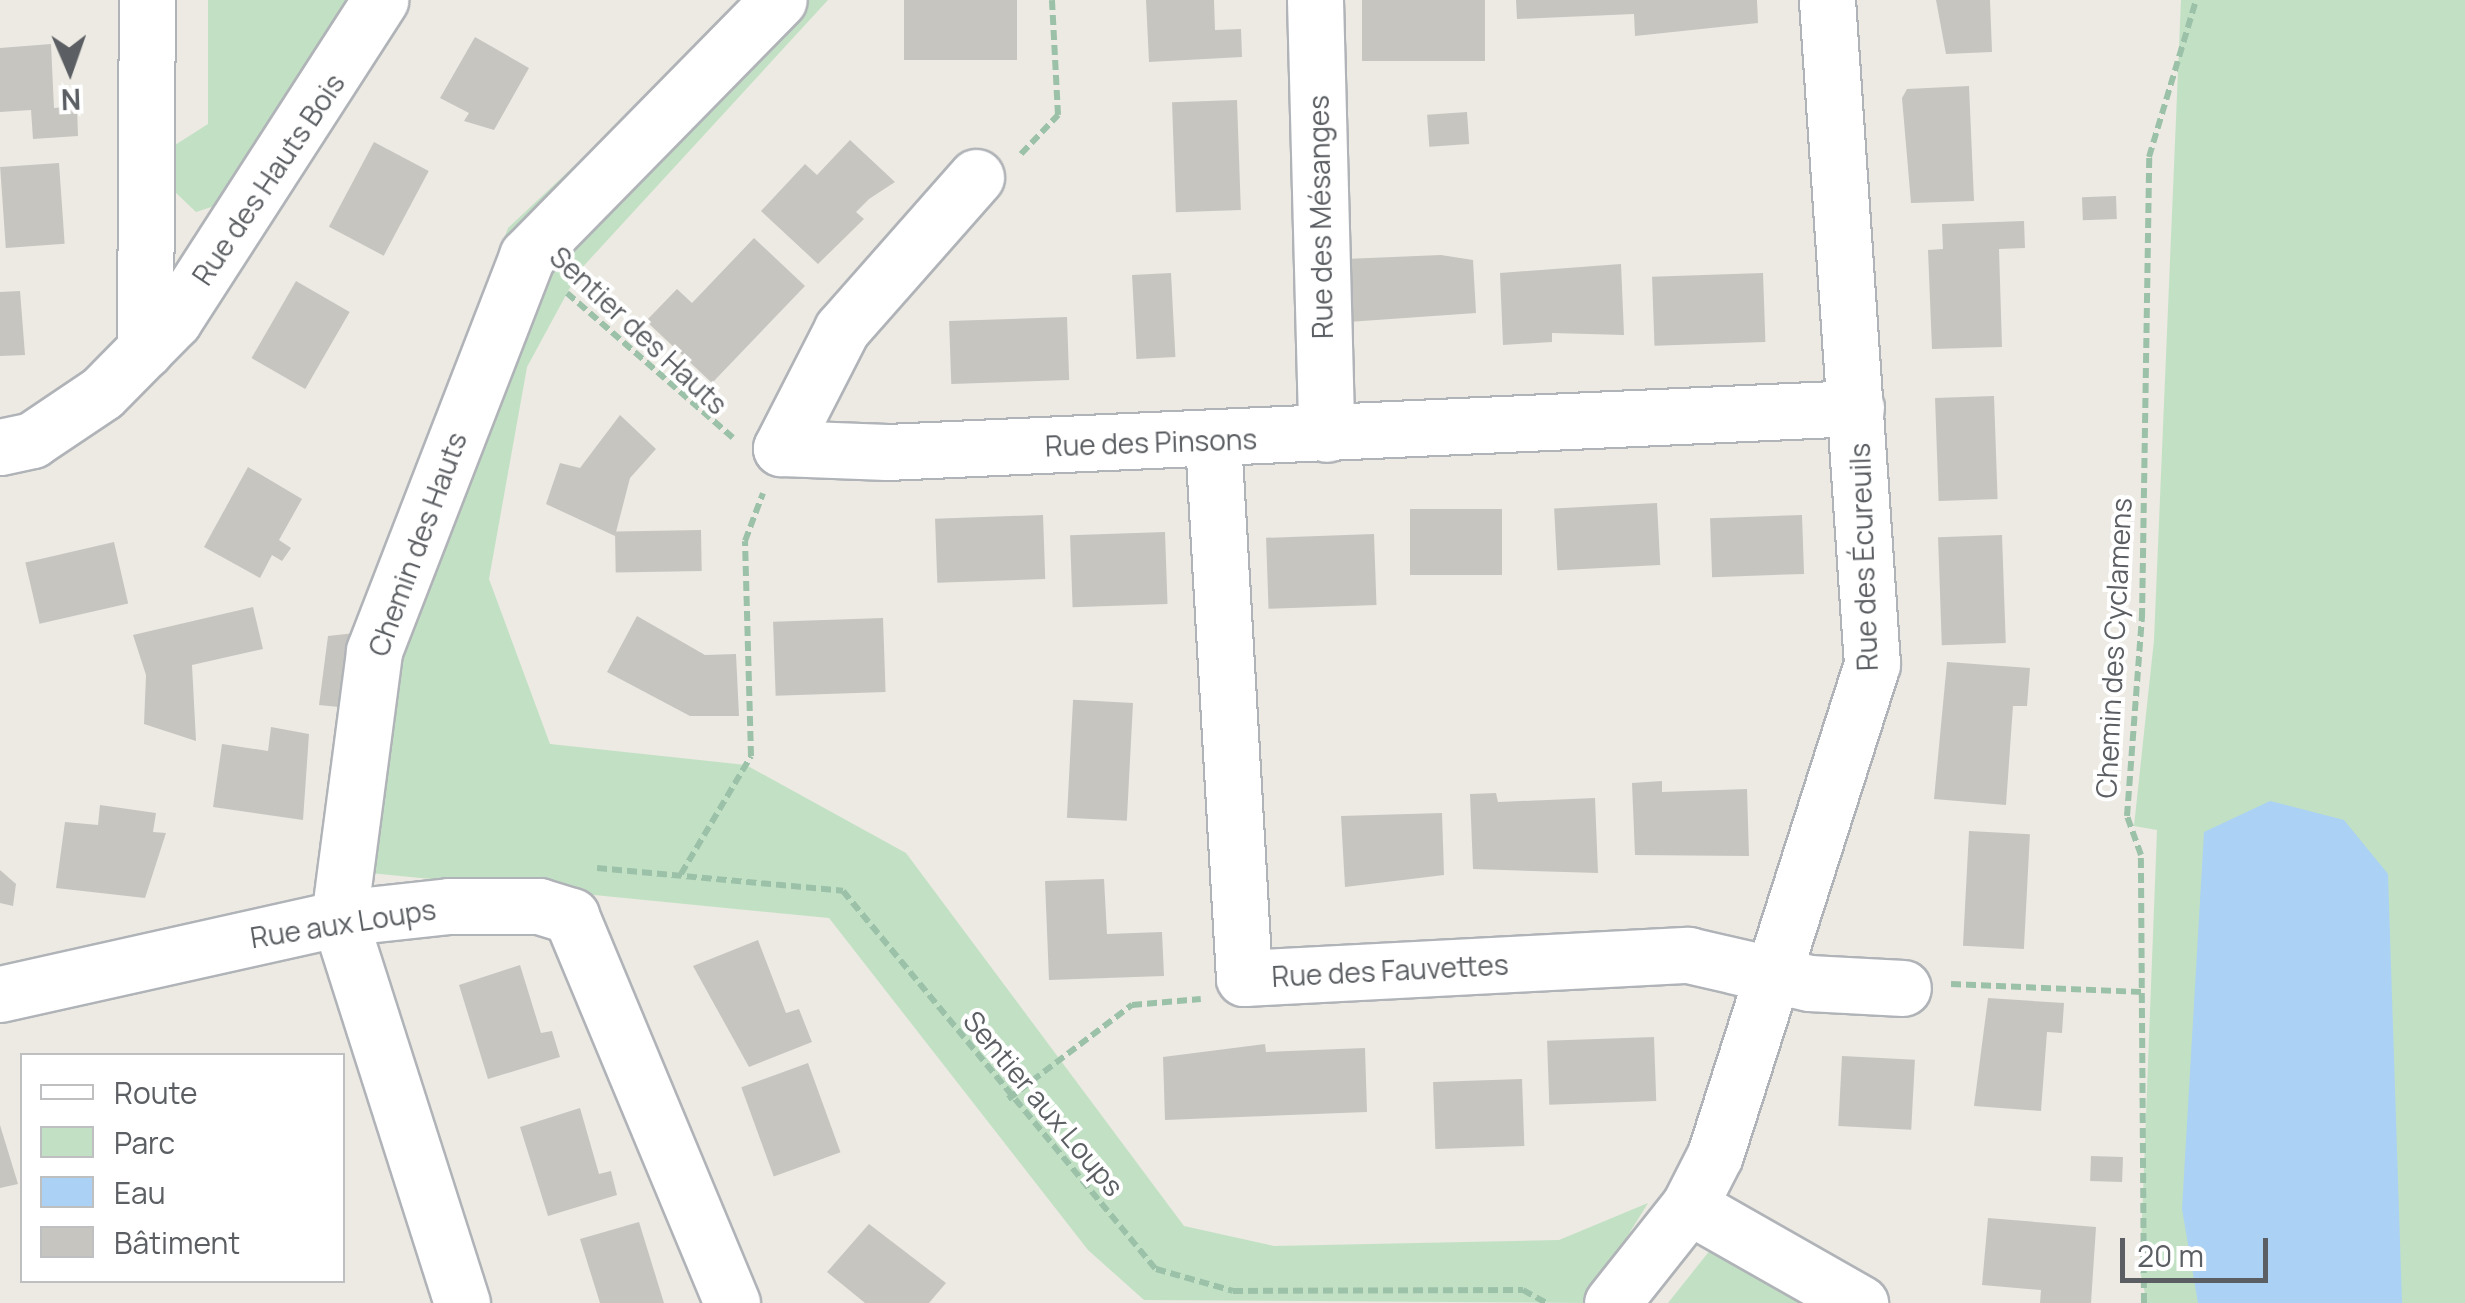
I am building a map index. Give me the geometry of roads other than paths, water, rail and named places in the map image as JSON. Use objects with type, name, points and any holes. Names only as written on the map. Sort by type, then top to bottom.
[{"type":"street","name":"Rue des Hauts Bois","points":[[145,350],[147,0]]},
{"type":"street","name":"Rue des Hauts Bois","points":[[0,447],[32,440],[102,393],[145,350],[324,99],[380,0]]},
{"type":"street","name":"Chemin des Hauts","points":[[462,1303],[340,918],[374,651],[527,256],[779,0]]},
{"type":"street","name":"Rue des Mésanges","points":[[1315,0],[1326,434]]},
{"type":"street","name":"Rue des Écureuils","points":[[1612,1303],[1689,1206],[1714,1155],[1872,664],[1827,0]]},
{"type":"street","name":"Rue des Pinsons","points":[[976,177],[842,330],[781,448],[1213,440],[1856,408]]},
{"type":"street","name":"Rue des Fauvettes","points":[[1213,440],[1244,978],[1688,955],[1772,971],[1809,984],[1903,988]]},
{"type":"street","name":"Rue aux Loups","points":[[0,994],[340,918],[449,906],[539,906],[571,916],[732,1303]]},
{"type":"street","points":[[1689,1206],[1860,1303]]},
{"type":"water","points":[[2270,801],[2344,820],[2388,874],[2402,1303],[2198,1303],[2182,1209],[2204,832]]}]
